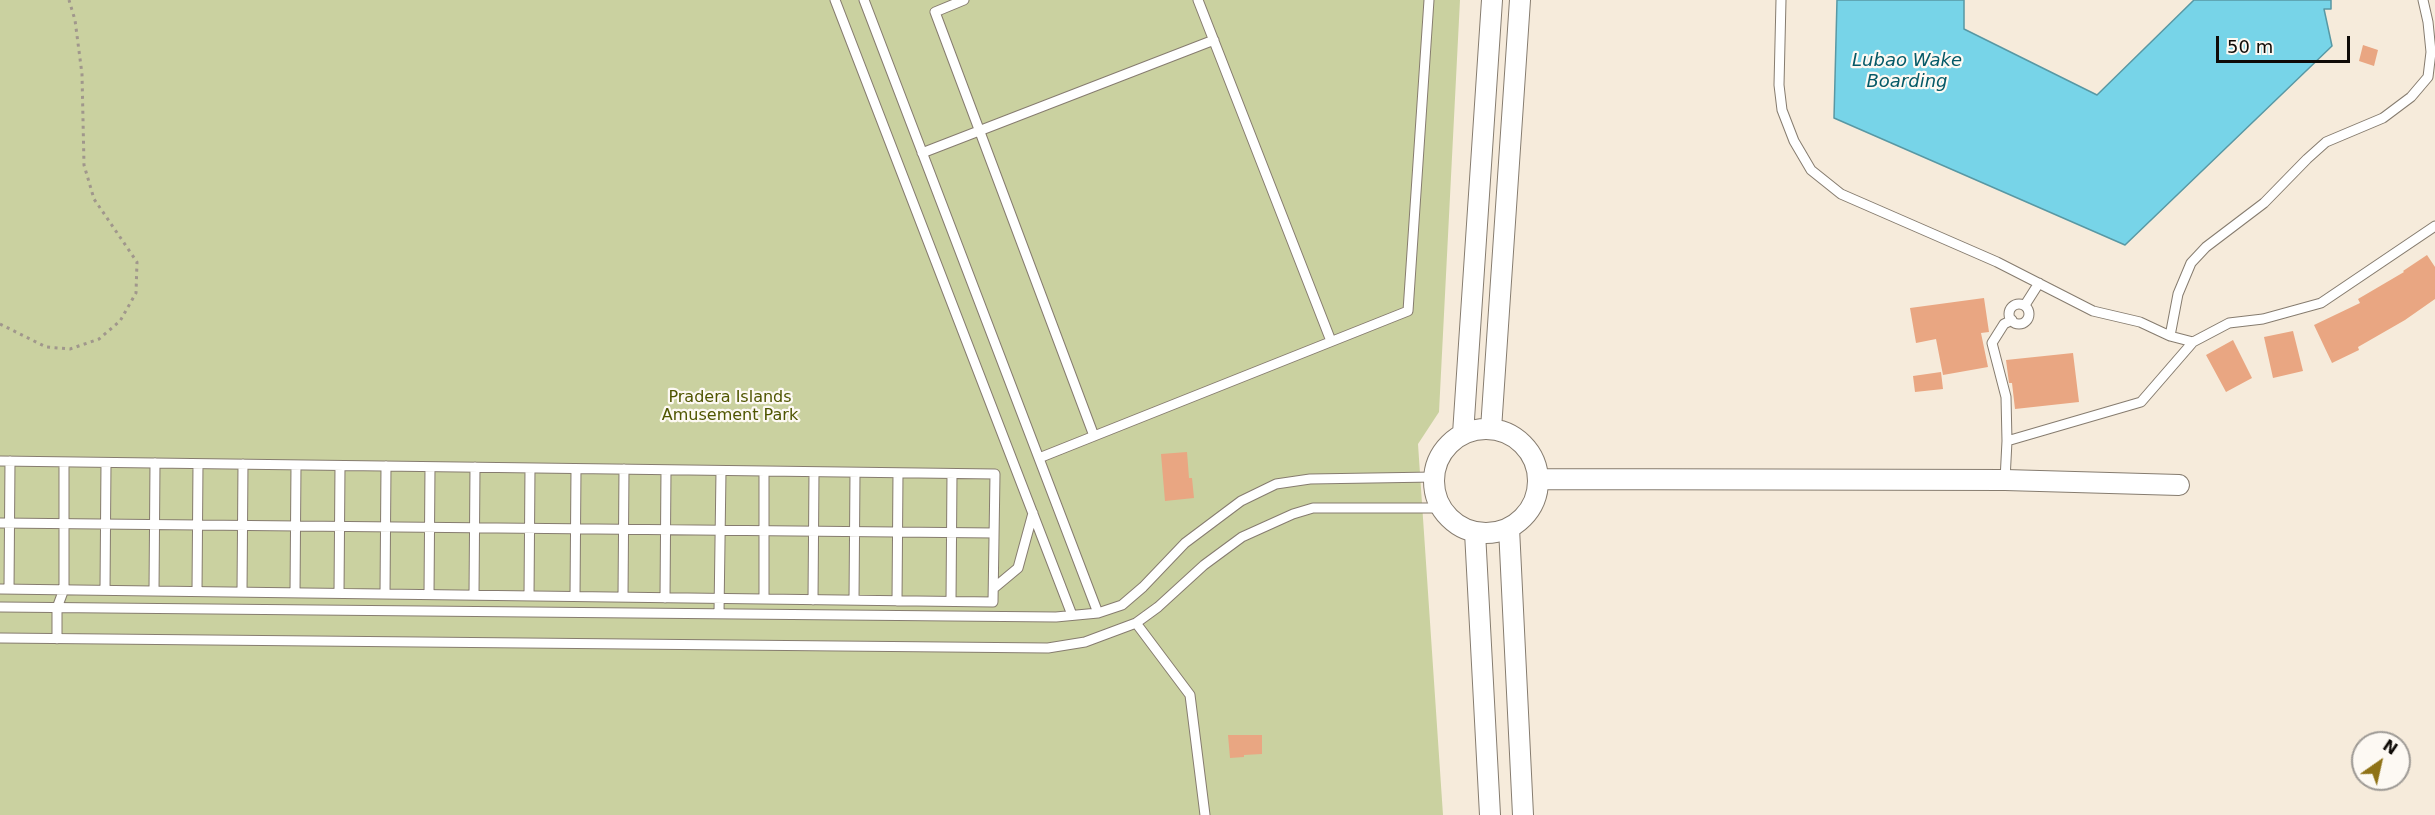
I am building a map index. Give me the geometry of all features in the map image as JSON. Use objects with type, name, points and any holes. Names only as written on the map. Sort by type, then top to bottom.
[{"type":"street","points":[[1463,434],[1492,0]]},
{"type":"street","points":[[1491,429],[1520,0]]},
{"type":"street","points":[[1491,429],[1506,433],[1518,440],[1528,451],[1535,464],[1538,479],[1537,494],[1531,508],[1522,519],[1509,528],[1498,532],[1474,532],[1459,526],[1441,508],[1434,487],[1434,477],[1440,456],[1449,443],[1463,434],[1491,429]]},
{"type":"street","points":[[1538,479],[2005,480],[2180,484]]},
{"type":"street","points":[[1509,528],[1523,815]]},
{"type":"street","points":[[1474,532],[1490,815]]},
{"type":"lane","points":[[835,0],[1072,615]]},
{"type":"lane","points":[[864,0],[1098,613]]},
{"type":"lane","points":[[964,0],[934,12],[1094,436]]},
{"type":"lane","points":[[1198,0],[1331,341]]},
{"type":"lane","points":[[1039,458],[1408,310],[1429,0]]},
{"type":"lane","points":[[1781,0],[1779,85],[1782,110],[1794,141],[1811,170],[1841,194],[2039,283],[2093,311],[2140,322],[2170,336],[2193,342]]},
{"type":"lane","points":[[2170,336],[2178,294],[2191,263],[2206,247],[2264,203],[2326,142],[2383,118],[2411,98],[2428,77],[2431,52],[2428,22],[2422,0]]},
{"type":"lane","points":[[922,153],[1214,39]]},
{"type":"lane","points":[[2007,441],[2141,402],[2193,342],[2229,323],[2263,318],[2321,303],[2435,226]]},
{"type":"lane","points":[[2025,306],[2039,283]]},
{"type":"lane","points":[[2016,304],[2025,306],[2029,314],[2026,320],[2021,323],[2012,320],[2009,314],[2011,308],[2016,304]]},
{"type":"lane","points":[[2005,480],[2006,397],[1992,343],[2004,324],[2012,320]]},
{"type":"lane","points":[[5,461],[994,474],[993,602],[5,589],[5,461]]},
{"type":"lane","points":[[57,639],[57,608],[64,589],[64,462]]},
{"type":"lane","points":[[105,590],[106,463]]},
{"type":"lane","points":[[154,591],[155,463]]},
{"type":"lane","points":[[197,591],[198,464]]},
{"type":"lane","points":[[242,592],[243,464]]},
{"type":"lane","points":[[295,592],[296,465]]},
{"type":"lane","points":[[339,593],[340,466]]},
{"type":"lane","points":[[385,594],[386,466]]},
{"type":"lane","points":[[429,594],[430,467]]},
{"type":"lane","points":[[474,595],[475,467]]},
{"type":"lane","points":[[529,596],[530,468]]},
{"type":"lane","points":[[575,596],[576,469]]},
{"type":"lane","points":[[623,597],[624,470]]},
{"type":"lane","points":[[665,598],[666,470]]},
{"type":"lane","points":[[719,613],[721,471]]},
{"type":"lane","points":[[764,471],[764,599]]},
{"type":"lane","points":[[813,600],[814,472]]},
{"type":"lane","points":[[854,600],[855,473]]},
{"type":"lane","points":[[897,601],[898,473]]},
{"type":"lane","points":[[951,601],[952,474]]},
{"type":"lane","points":[[0,607],[1056,617],[1098,613],[1122,605],[1143,587],[1185,543],[1241,501],[1276,484],[1310,480],[1434,477]]},
{"type":"lane","points":[[0,638],[1048,648],[1085,642],[1136,623],[1158,607],[1204,565],[1242,537],[1293,514],[1312,508],[1441,508]]},
{"type":"lane","points":[[994,588],[1018,568],[1033,513]]},
{"type":"lane","points":[[5,523],[994,532]]},
{"type":"lane","points":[[1136,623],[1190,695],[1205,815]]},
{"type":"path","points":[[0,324],[46,347],[70,349],[99,339],[120,321],[136,293],[137,262],[94,199],[84,165],[82,74],[75,20],[69,0]]},
{"type":"green space","name":"Pradera Islands Amusement Park","points":[[0,0],[1460,0],[1439,412],[1418,444],[1443,815],[0,815]]},
{"type":"water","name":"Lubao Wake Boarding","points":[[1837,0],[1964,0],[1964,29],[2097,95],[2194,0],[2331,0],[2331,9],[2324,9],[2332,46],[2125,245],[1834,118]]},
{"type":"building","points":[[2363,45],[2378,50],[2374,66],[2359,61]]},
{"type":"building","points":[[2427,255],[2435,267],[2435,299],[2405,320],[2358,347],[2359,350],[2332,363],[2314,325],[2360,303],[2358,299],[2404,272]]},
{"type":"building","points":[[1984,298],[1989,332],[1981,333],[1988,367],[1943,375],[1936,339],[1916,343],[1910,308]]},
{"type":"building","points":[[2293,331],[2303,371],[2273,378],[2264,337]]},
{"type":"building","points":[[2233,340],[2252,378],[2226,392],[2206,355]]},
{"type":"building","points":[[2073,353],[2079,402],[2015,409],[2006,360]]},
{"type":"building","points":[[1941,372],[1943,389],[1915,392],[1913,376]]},
{"type":"building","points":[[1187,452],[1189,478],[1192,478],[1194,498],[1165,501],[1161,454]]},
{"type":"building","points":[[1228,735],[1262,735],[1262,754],[1230,758]]}]
